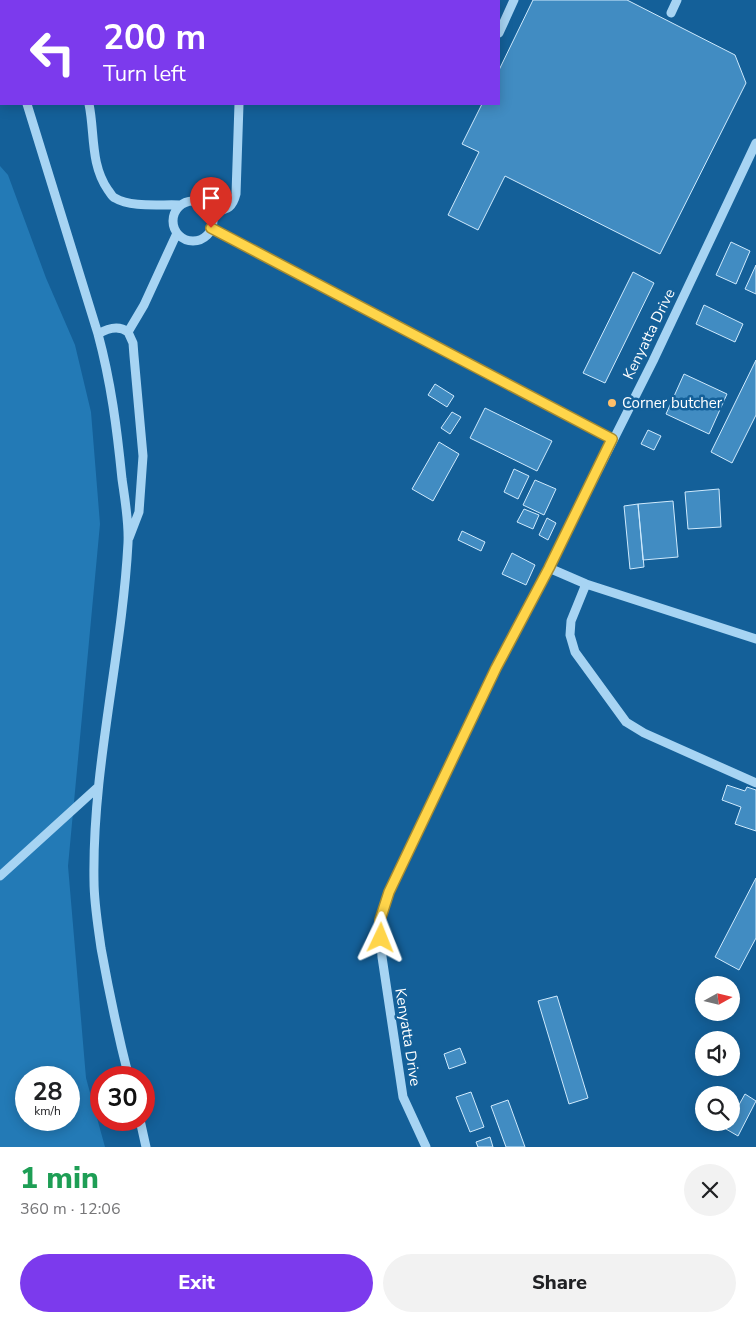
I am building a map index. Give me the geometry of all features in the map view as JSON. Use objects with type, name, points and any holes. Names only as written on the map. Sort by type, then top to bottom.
[{"type":"street","points":[[500,31],[514,0]]},
{"type":"street","points":[[671,13],[678,0]]},
{"type":"street","points":[[27,105],[98,334],[108,369],[115,411],[128,540],[122,611],[98,787],[94,832],[94,882],[97,921],[109,993],[126,1066]]},
{"type":"street","points":[[89,105],[93,122],[96,162],[103,181],[114,198],[132,204],[180,205],[190,201],[200,202],[208,208],[213,218],[211,228],[205,237],[196,241],[185,239],[177,233],[173,224],[174,213],[180,205]]},
{"type":"street","points":[[211,214],[233,205],[239,105]]},
{"type":"street","name":"Kenyatta Drive","points":[[426,1147],[404,1097],[382,957],[380,920],[393,883],[496,668],[549,568],[652,361],[756,143]]},
{"type":"street","points":[[211,228],[612,439]]},
{"type":"street","points":[[128,332],[144,305],[177,233]]},
{"type":"street","points":[[98,334],[109,329],[119,328],[128,332],[133,343],[143,456],[139,512],[128,540]]},
{"type":"street","points":[[549,568],[586,584],[756,639]]},
{"type":"street","points":[[586,584],[571,621],[570,635],[574,652],[626,722],[644,733],[756,783]]},
{"type":"street","points":[[0,876],[98,787]]},
{"type":"street","points":[[142,1131],[146,1147]]},
{"type":"shaded area","points":[[0,166],[8,175],[46,278],[75,345],[91,412],[100,524],[68,866],[86,1078],[90,1093],[90,1131],[101,1131],[105,1147],[0,1147]]},
{"type":"building","points":[[533,0],[627,0],[735,55],[746,83],[660,254],[505,176],[478,230],[448,215],[479,152],[462,144],[482,105],[500,105],[500,68]]},
{"type":"building","points":[[731,242],[750,251],[736,284],[716,275]]},
{"type":"building","points":[[756,265],[756,294],[745,289]]},
{"type":"building","points":[[633,272],[654,283],[605,383],[583,373]]},
{"type":"building","points":[[704,305],[743,324],[735,342],[696,324]]},
{"type":"building","points":[[756,360],[756,415],[732,463],[711,452]]},
{"type":"building","points":[[684,374],[727,394],[709,434],[666,414]]},
{"type":"building","points":[[435,384],[454,396],[447,407],[428,395]]},
{"type":"building","points":[[485,408],[552,441],[537,471],[470,438]]},
{"type":"building","points":[[452,412],[461,417],[450,434],[441,428]]},
{"type":"building","points":[[648,430],[661,436],[654,450],[641,444]]},
{"type":"building","points":[[439,442],[459,454],[433,501],[412,489]]},
{"type":"building","points":[[514,469],[529,476],[518,499],[504,492]]},
{"type":"building","points":[[535,480],[556,489],[544,515],[523,505]]},
{"type":"building","points":[[719,489],[721,527],[688,529],[685,492]]},
{"type":"building","points":[[673,501],[678,557],[643,560],[638,504]]},
{"type":"building","points":[[638,504],[644,567],[630,569],[624,506]]},
{"type":"building","points":[[524,509],[539,515],[533,529],[517,522]]},
{"type":"building","points":[[547,518],[556,523],[548,540],[539,535]]},
{"type":"building","points":[[462,531],[485,542],[481,551],[458,540]]},
{"type":"building","points":[[512,553],[535,565],[526,585],[502,574]]},
{"type":"building","points":[[727,785],[745,791],[747,787],[756,790],[756,831],[735,824],[741,807],[722,800]]},
{"type":"building","points":[[756,878],[756,938],[739,970],[715,957]]},
{"type":"building","points":[[557,996],[588,1098],[569,1104],[538,1001]]},
{"type":"building","points":[[460,1048],[466,1063],[449,1069],[444,1054]]},
{"type":"building","points":[[471,1092],[484,1127],[470,1132],[456,1097]]},
{"type":"building","points":[[745,1094],[756,1101],[738,1136],[729,1131],[740,1131],[740,1103]]},
{"type":"building","points":[[508,1100],[525,1147],[506,1147],[491,1106]]},
{"type":"building","points":[[490,1137],[493,1147],[478,1147],[476,1142]]},
{"type":"place","name":"Corner butcher","points":[[612,403]]},
{"type":"route","points":[[211,228],[612,439],[549,568],[496,668],[389,892],[380,920],[381,938]]}]
